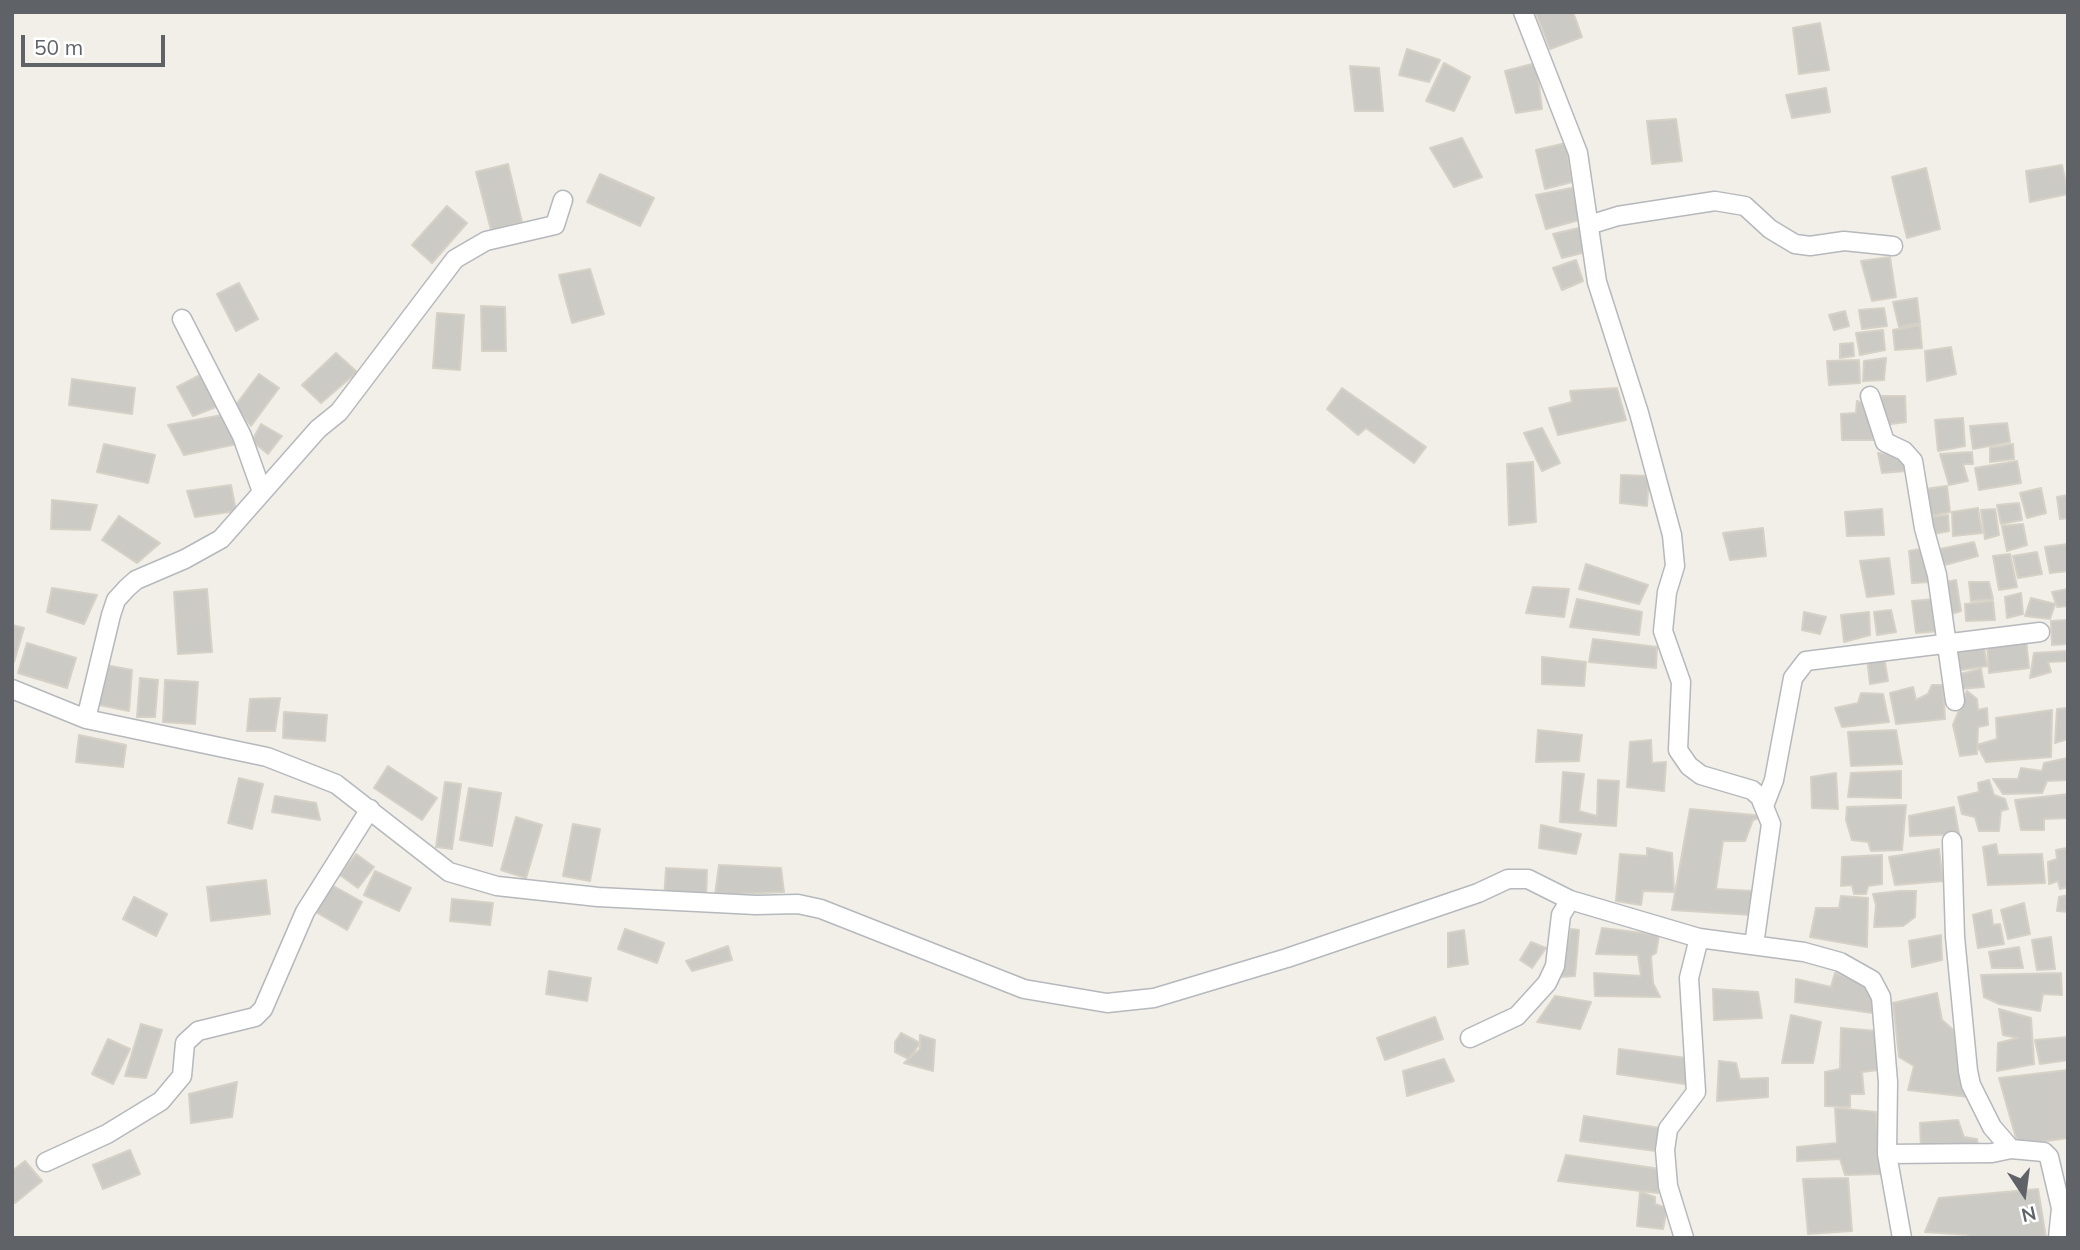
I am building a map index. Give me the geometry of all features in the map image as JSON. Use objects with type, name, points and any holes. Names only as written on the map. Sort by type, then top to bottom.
[{"type":"street","points":[[1523,12],[1578,153],[1597,282],[1639,414],[1672,535],[1675,566],[1668,592],[1663,631],[1681,682],[1678,750],[1689,766],[1701,775],[1752,790],[1764,806],[1771,824],[1754,945]]},
{"type":"street","points":[[86,719],[116,600],[136,580],[185,559],[221,539],[318,429],[339,412],[455,259],[486,241],[555,225],[563,200]]},
{"type":"street","points":[[1589,225],[1618,216],[1714,201],[1745,206],[1770,229],[1795,244],[1810,246],[1844,241],[1893,246]]},
{"type":"street","points":[[182,319],[242,436],[262,492]]},
{"type":"street","points":[[1870,396],[1885,442],[1904,451],[1913,461],[1949,644],[1955,701]]},
{"type":"street","points":[[1764,806],[1774,780],[1793,678],[1806,661],[2040,632]]},
{"type":"street","points":[[12,689],[86,719],[267,757],[336,784],[449,872],[497,886],[598,897],[798,904],[821,909],[1024,989],[1107,1003],[1154,998],[1287,958],[1478,893],[1508,879],[1528,878],[1570,900],[1699,938],[1804,952],[1840,962],[1872,980],[1879,989],[1888,1082],[1887,1154],[1902,1238]]},
{"type":"street","points":[[46,1162],[107,1134],[161,1101],[182,1076],[185,1043],[198,1031],[255,1017],[263,1009],[304,912],[370,809]]},
{"type":"street","points":[[1952,841],[1955,937],[1968,1071],[1987,1118],[2011,1149]]},
{"type":"street","points":[[1470,1038],[1517,1016],[1547,983],[1555,966],[1561,915],[1570,900]]},
{"type":"street","points":[[1684,1238],[1668,1186],[1665,1150],[1668,1129],[1696,1092],[1689,978],[1699,938]]},
{"type":"street","points":[[1887,1154],[1992,1153],[2011,1149],[2047,1154],[2061,1184],[2057,1238]]},
{"type":"building","points":[[1573,12],[1582,37],[1550,49],[1536,13]]},
{"type":"building","points":[[1820,23],[1829,70],[1799,74],[1793,28]]},
{"type":"building","points":[[1407,49],[1440,60],[1429,82],[1399,75]]},
{"type":"building","points":[[1444,63],[1470,77],[1454,111],[1426,101]]},
{"type":"building","points":[[1536,63],[1542,109],[1516,113],[1505,71]]},
{"type":"building","points":[[1350,66],[1379,68],[1383,111],[1355,111]]},
{"type":"building","points":[[1826,88],[1830,112],[1792,118],[1786,95]]},
{"type":"building","points":[[1676,119],[1682,161],[1652,164],[1647,121]]},
{"type":"building","points":[[1462,138],[1482,177],[1454,187],[1430,148]]},
{"type":"building","points":[[1566,143],[1572,182],[1545,189],[1536,150]]},
{"type":"building","points":[[508,164],[522,222],[491,230],[476,172]]},
{"type":"building","points":[[2062,165],[2068,194],[2030,202],[2026,171]]},
{"type":"building","points":[[1926,168],[1940,229],[1907,238],[1892,177]]},
{"type":"building","points":[[600,174],[654,198],[640,226],[587,202]]},
{"type":"building","points":[[1577,187],[1583,219],[1546,229],[1536,195]]},
{"type":"building","points":[[447,206],[467,223],[432,263],[412,245]]},
{"type":"building","points":[[1583,227],[1590,251],[1562,258],[1553,234]]},
{"type":"building","points":[[1890,257],[1896,297],[1872,301],[1861,261]]},
{"type":"building","points":[[1576,260],[1583,281],[1562,290],[1553,268]]},
{"type":"building","points":[[590,269],[604,314],[572,323],[559,275]]},
{"type":"building","points":[[239,283],[258,319],[236,331],[217,294]]},
{"type":"building","points":[[1917,298],[1920,323],[1899,327],[1893,302]]},
{"type":"building","points":[[481,306],[505,307],[506,351],[482,351]]},
{"type":"building","points":[[1884,308],[1887,326],[1862,329],[1859,310]]},
{"type":"building","points":[[1845,311],[1849,326],[1834,330],[1829,315]]},
{"type":"building","points":[[437,313],[464,315],[460,370],[433,368]]},
{"type":"building","points":[[1920,325],[1922,348],[1895,350],[1893,330]]},
{"type":"building","points":[[1883,330],[1885,350],[1860,355],[1856,333]]},
{"type":"building","points":[[1853,343],[1854,356],[1840,358],[1840,344]]},
{"type":"building","points":[[1951,347],[1956,374],[1927,381],[1925,351]]},
{"type":"building","points":[[336,353],[357,372],[321,403],[302,385]]},
{"type":"building","points":[[1886,358],[1884,380],[1863,381],[1864,361]]},
{"type":"building","points":[[1859,360],[1860,383],[1829,385],[1827,361]]},
{"type":"building","points":[[204,373],[221,405],[193,416],[177,387]]},
{"type":"building","points":[[259,374],[279,388],[251,426],[235,406]]},
{"type":"building","points":[[72,379],[135,388],[132,414],[69,405]]},
{"type":"building","points":[[1342,388],[1426,447],[1414,463],[1366,428],[1358,435],[1327,409]]},
{"type":"building","points":[[1617,388],[1626,420],[1558,435],[1549,408],[1572,402],[1570,391]]},
{"type":"building","points":[[1881,396],[1905,396],[1906,422],[1884,425]]},
{"type":"building","points":[[1857,401],[1871,407],[1873,440],[1842,440],[1841,414],[1856,413]]},
{"type":"building","points":[[222,415],[237,444],[184,455],[168,425]]},
{"type":"building","points":[[1963,418],[1965,446],[1938,451],[1935,420]]},
{"type":"building","points":[[2007,423],[2010,442],[1973,449],[1970,426]]},
{"type":"building","points":[[261,424],[282,436],[268,454],[252,441]]},
{"type":"building","points":[[1542,428],[1560,463],[1542,471],[1524,433]]},
{"type":"building","points":[[104,444],[155,455],[148,483],[97,472]]},
{"type":"building","points":[[2013,444],[2014,459],[1990,462],[1990,448]]},
{"type":"building","points":[[1972,452],[1973,464],[1963,464],[1968,481],[1949,485],[1940,454]]},
{"type":"building","points":[[1878,453],[1905,456],[1906,471],[1882,473]]},
{"type":"building","points":[[2017,461],[2021,483],[1979,490],[1975,468]]},
{"type":"building","points":[[1533,462],[1536,522],[1509,525],[1507,464]]},
{"type":"building","points":[[1621,475],[1649,476],[1647,506],[1620,503]]},
{"type":"building","points":[[231,485],[236,511],[195,517],[187,491]]},
{"type":"building","points":[[1947,486],[1950,512],[1928,516],[1925,489]]},
{"type":"building","points":[[2041,488],[2046,513],[2027,518],[2020,493]]},
{"type":"building","points":[[2068,495],[2068,518],[2060,519],[2057,497]]},
{"type":"building","points":[[52,500],[97,505],[90,530],[51,529]]},
{"type":"building","points":[[2019,503],[2022,520],[2001,524],[1997,505]]},
{"type":"building","points":[[1978,508],[1982,533],[1953,536],[1952,512]]},
{"type":"building","points":[[1882,509],[1884,535],[1847,536],[1845,512]]},
{"type":"building","points":[[1995,509],[1999,535],[1985,539],[1981,510]]},
{"type":"building","points":[[1948,515],[1949,531],[1928,535],[1925,518]]},
{"type":"building","points":[[119,516],[160,543],[137,563],[102,540]]},
{"type":"building","points":[[2023,524],[2027,545],[2007,551],[2002,526]]},
{"type":"building","points":[[1763,528],[1766,556],[1730,560],[1723,533]]},
{"type":"building","points":[[1974,542],[1978,556],[1941,566],[1935,550]]},
{"type":"building","points":[[2068,544],[2068,571],[2050,573],[2045,547]]},
{"type":"building","points":[[1926,548],[1930,582],[1912,583],[1909,551]]},
{"type":"building","points":[[2037,552],[2042,574],[2018,578],[2013,556]]},
{"type":"building","points":[[2010,554],[2017,587],[1999,590],[1993,556]]},
{"type":"building","points":[[1889,558],[1894,594],[1867,597],[1860,561]]},
{"type":"building","points":[[1586,564],[1648,585],[1639,604],[1579,589]]},
{"type":"building","points":[[1956,580],[1961,611],[1948,615],[1942,583]]},
{"type":"building","points":[[1969,582],[1989,582],[1993,599],[1971,601]]},
{"type":"building","points":[[1533,587],[1569,589],[1564,617],[1526,613]]},
{"type":"building","points":[[52,588],[97,595],[84,624],[47,612]]},
{"type":"building","points":[[207,589],[212,652],[178,654],[174,592]]},
{"type":"building","points":[[2068,589],[2068,606],[2057,607],[2052,592]]},
{"type":"building","points":[[2021,593],[2023,614],[2007,618],[2005,597]]},
{"type":"building","points":[[2031,598],[2055,604],[2050,619],[2025,616]]},
{"type":"building","points":[[1577,599],[1642,612],[1639,635],[1570,627]]},
{"type":"building","points":[[1936,599],[1940,631],[1916,633],[1912,601]]},
{"type":"building","points":[[1993,601],[1995,620],[1966,621],[1965,604]]},
{"type":"building","points":[[1891,610],[1896,632],[1877,635],[1874,612]]},
{"type":"building","points":[[1804,612],[1826,617],[1820,634],[1802,630]]},
{"type":"building","points":[[1869,612],[1870,635],[1844,642],[1841,615]]},
{"type":"building","points":[[2068,620],[2068,644],[2052,645],[2051,621]]},
{"type":"building","points":[[12,625],[24,628],[14,662],[12,661]]},
{"type":"building","points":[[1593,639],[1657,647],[1656,668],[1589,662]]},
{"type":"building","points":[[2026,639],[2029,668],[1989,673],[1987,642]]},
{"type":"building","points":[[1983,642],[1987,666],[1955,671],[1952,645]]},
{"type":"building","points":[[27,643],[76,658],[67,688],[18,673]]},
{"type":"building","points":[[2068,651],[2068,661],[2048,662],[2051,672],[2030,678],[2034,653]]},
{"type":"building","points":[[1542,657],[1586,662],[1584,686],[1542,684]]},
{"type":"building","points":[[1884,657],[1888,681],[1870,684],[1867,658]]},
{"type":"building","points":[[105,665],[132,670],[129,711],[99,705]]},
{"type":"building","points":[[1981,669],[1984,687],[1960,689],[1960,674]]},
{"type":"building","points":[[140,678],[158,680],[155,717],[137,717]]},
{"type":"building","points":[[165,680],[198,682],[195,724],[163,722]]},
{"type":"building","points":[[1932,685],[1943,685],[1945,719],[1896,724],[1890,693],[1913,687],[1916,700],[1928,694]]},
{"type":"building","points":[[1967,691],[1977,699],[1978,710],[1987,708],[1988,725],[1978,727],[1977,754],[1960,756],[1953,725]]},
{"type":"building","points":[[1861,693],[1883,694],[1889,722],[1842,727],[1835,708],[1858,703]]},
{"type":"building","points":[[280,698],[275,731],[247,731],[250,699]]},
{"type":"building","points":[[2068,708],[2068,739],[2055,743],[2057,709]]},
{"type":"building","points":[[2052,710],[2051,757],[1986,762],[1977,745],[1997,739],[1996,718]]},
{"type":"building","points":[[284,712],[327,715],[325,741],[283,738]]},
{"type":"building","points":[[1538,730],[1582,735],[1579,761],[1536,762]]},
{"type":"building","points":[[1896,730],[1902,764],[1851,766],[1848,732]]},
{"type":"building","points":[[79,735],[126,745],[123,767],[76,762]]},
{"type":"building","points":[[1651,740],[1652,763],[1666,762],[1664,791],[1627,787],[1630,742]]},
{"type":"building","points":[[2068,758],[2068,780],[2047,781],[2042,793],[2003,794],[1993,779],[2018,779],[2021,768],[2042,771],[2044,763]]},
{"type":"building","points":[[388,766],[437,798],[422,820],[374,788]]},
{"type":"building","points":[[1901,771],[1901,798],[1848,797],[1851,773]]},
{"type":"building","points":[[1563,772],[1584,774],[1579,811],[1597,816],[1598,780],[1619,781],[1616,826],[1560,822]]},
{"type":"building","points":[[1836,773],[1838,809],[1812,808],[1811,777]]},
{"type":"building","points":[[239,778],[263,784],[252,829],[228,823]]},
{"type":"building","points":[[1989,780],[1994,795],[2005,799],[2008,809],[2001,811],[1999,831],[1979,831],[1975,817],[1962,814],[1958,797],[1979,792],[1978,783]]},
{"type":"building","points":[[445,782],[461,784],[452,849],[436,847]]},
{"type":"building","points":[[469,788],[501,793],[492,846],[460,840]]},
{"type":"building","points":[[2068,794],[2068,818],[2044,819],[2044,830],[2021,830],[2015,800]]},
{"type":"building","points":[[275,796],[316,803],[320,820],[272,812]]},
{"type":"building","points":[[1906,805],[1902,850],[1871,851],[1868,842],[1852,840],[1846,820],[1847,807]]},
{"type":"building","points":[[1954,807],[1959,834],[1910,836],[1909,816]]},
{"type":"building","points":[[1690,809],[1764,816],[1753,820],[1745,841],[1723,841],[1716,889],[1752,891],[1752,915],[1672,910]]},
{"type":"building","points":[[516,817],[542,825],[526,878],[501,870]]},
{"type":"building","points":[[573,824],[600,829],[590,881],[563,876]]},
{"type":"building","points":[[1541,825],[1581,834],[1576,854],[1539,848]]},
{"type":"building","points":[[1996,844],[1998,855],[2042,854],[2045,883],[1988,885],[1983,847]]},
{"type":"building","points":[[1647,848],[1672,853],[1674,892],[1643,891],[1641,905],[1616,901],[1620,854],[1647,856]]},
{"type":"building","points":[[2067,848],[2068,887],[2060,889],[2058,881],[2049,884],[2048,862],[2057,859],[2056,850]]},
{"type":"building","points":[[1939,849],[1943,881],[1895,885],[1889,857]]},
{"type":"building","points":[[356,854],[374,867],[358,888],[340,875]]},
{"type":"building","points":[[1882,855],[1882,884],[1868,886],[1866,894],[1854,894],[1852,885],[1841,886],[1842,857]]},
{"type":"building","points":[[719,865],[781,868],[784,892],[715,895]]},
{"type":"building","points":[[666,868],[707,870],[706,901],[664,900]]},
{"type":"building","points":[[375,871],[411,888],[399,911],[364,895]]},
{"type":"building","points":[[266,880],[270,914],[211,921],[207,887]]},
{"type":"building","points":[[330,884],[362,902],[347,930],[314,911]]},
{"type":"building","points":[[1916,891],[1915,917],[1903,926],[1874,927],[1876,905],[1873,894]]},
{"type":"building","points":[[2068,895],[2068,912],[2057,911],[2059,897]]},
{"type":"building","points":[[1841,896],[1868,898],[1867,947],[1810,937],[1816,908],[1839,908]]},
{"type":"building","points":[[134,897],[167,914],[156,936],[123,919]]},
{"type":"building","points":[[452,899],[493,903],[490,925],[450,921]]},
{"type":"building","points":[[2024,903],[2030,934],[2008,939],[2001,910]]},
{"type":"building","points":[[1991,910],[1993,925],[2000,924],[2004,944],[1978,948],[1973,915]]},
{"type":"building","points":[[1602,928],[1659,935],[1656,953],[1651,956],[1653,983],[1660,997],[1595,996],[1594,973],[1641,976],[1638,955],[1596,954]]},
{"type":"building","points":[[625,929],[664,943],[657,963],[618,949]]},
{"type":"building","points":[[1571,929],[1579,930],[1575,976],[1560,977]]},
{"type":"building","points":[[1464,930],[1468,964],[1448,967],[1448,933]]},
{"type":"building","points":[[1941,935],[1942,960],[1912,967],[1909,941]]},
{"type":"building","points":[[2051,937],[2055,969],[2037,970],[2032,940]]},
{"type":"building","points":[[1531,942],[1546,948],[1532,968],[1520,960]]},
{"type":"building","points":[[728,946],[732,960],[692,971],[686,961]]},
{"type":"building","points":[[2019,947],[2023,968],[1992,968],[1989,952]]},
{"type":"building","points":[[549,971],[591,978],[587,1001],[546,994]]},
{"type":"building","points":[[1835,973],[1878,988],[1873,1013],[1795,1002],[1796,979],[1831,987]]},
{"type":"building","points":[[2061,973],[2062,995],[2043,994],[2040,1011],[1999,1004],[1984,997],[1981,975]]},
{"type":"building","points":[[1713,989],[1758,992],[1762,1018],[1714,1020]]},
{"type":"building","points":[[1937,993],[1942,1020],[1958,1034],[1969,1097],[1908,1090],[1914,1066],[1899,1057],[1893,1003]]},
{"type":"building","points":[[1555,996],[1591,1002],[1580,1029],[1537,1022]]},
{"type":"building","points":[[1999,1009],[2031,1018],[2034,1064],[1997,1071],[1998,1043],[2018,1038],[2003,1035]]},
{"type":"building","points":[[1791,1015],[1821,1022],[1813,1063],[1782,1063]]},
{"type":"building","points":[[1435,1017],[1443,1039],[1385,1060],[1377,1038]]},
{"type":"building","points":[[141,1024],[162,1030],[146,1078],[125,1076]]},
{"type":"building","points":[[1841,1028],[1877,1031],[1878,1070],[1862,1072],[1864,1094],[1850,1094],[1850,1107],[1825,1106],[1825,1072],[1840,1069]]},
{"type":"building","points":[[901,1033],[920,1043],[909,1059],[895,1052],[895,1042]]},
{"type":"building","points":[[920,1035],[935,1040],[933,1071],[904,1063],[920,1049]]},
{"type":"building","points":[[2068,1037],[2068,1060],[2040,1064],[2035,1040]]},
{"type":"building","points":[[108,1039],[130,1049],[113,1084],[92,1074]]},
{"type":"building","points":[[1619,1049],[1694,1059],[1691,1085],[1617,1074]]},
{"type":"building","points":[[1444,1059],[1454,1081],[1407,1096],[1403,1071]]},
{"type":"building","points":[[1719,1061],[1736,1063],[1740,1079],[1768,1078],[1768,1097],[1717,1101]]},
{"type":"building","points":[[2068,1070],[2068,1138],[2018,1145],[1999,1078]]},
{"type":"building","points":[[237,1082],[232,1117],[191,1123],[189,1094]]},
{"type":"building","points":[[1835,1108],[1876,1112],[1881,1174],[1845,1175],[1840,1159],[1797,1161],[1797,1147],[1837,1143]]},
{"type":"building","points":[[1584,1116],[1660,1128],[1656,1151],[1580,1141]]},
{"type":"building","points":[[1958,1120],[1964,1137],[1977,1139],[1979,1151],[1921,1151],[1920,1123]]},
{"type":"building","points":[[130,1150],[140,1174],[103,1189],[93,1165]]},
{"type":"building","points":[[1566,1155],[1660,1169],[1658,1193],[1558,1181]]},
{"type":"building","points":[[25,1161],[42,1181],[15,1203],[12,1199],[12,1171]]},
{"type":"building","points":[[1848,1178],[1852,1231],[1808,1234],[1803,1179]]},
{"type":"building","points":[[2038,1189],[2046,1238],[1968,1238],[1968,1235],[1925,1232],[1939,1198]]},
{"type":"building","points":[[1640,1192],[1655,1197],[1655,1204],[1667,1208],[1663,1229],[1637,1226]]}]
